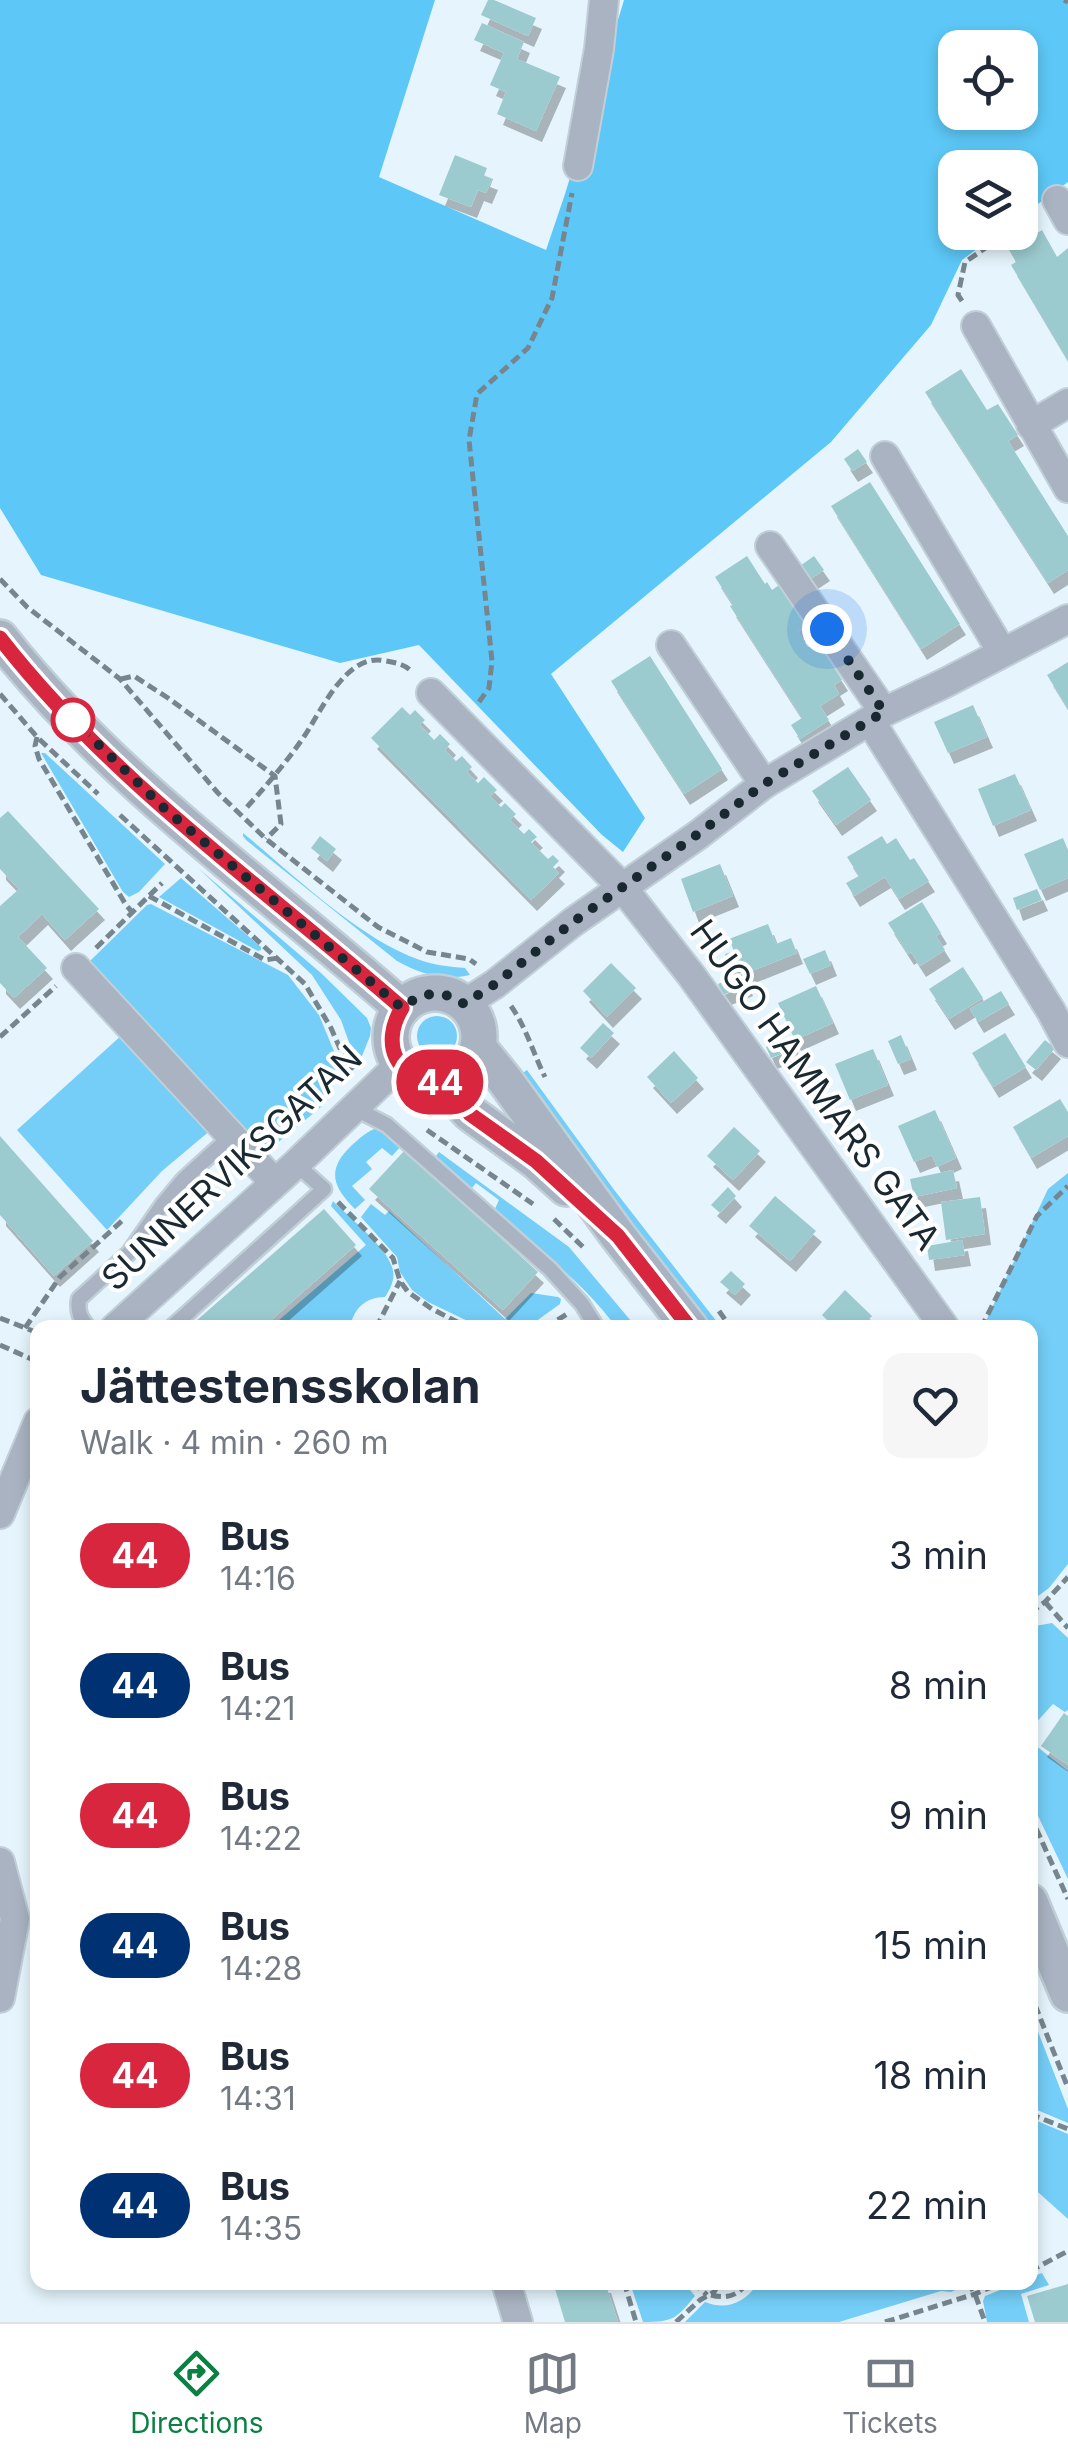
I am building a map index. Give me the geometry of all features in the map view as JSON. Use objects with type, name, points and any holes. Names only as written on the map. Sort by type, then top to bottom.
[{"type":"street","points":[[578,166],[604,0]]},
{"type":"street","points":[[976,326],[1068,488]]},
{"type":"street","points":[[1031,424],[1068,403]]},
{"type":"street","points":[[885,456],[1002,652]]},
{"type":"street","points":[[770,546],[877,717],[1068,1043]]},
{"type":"street","points":[[464,1004],[764,784],[877,717],[1068,619]]},
{"type":"street","points":[[0,638],[73,720],[166,810],[402,1008]]},
{"type":"street","points":[[671,645],[764,784]]},
{"type":"street","name":"HUGO HAMMARS GATA","points":[[431,693],[624,888],[691,975],[938,1320]]},
{"type":"street","points":[[76,968],[274,1182]]},
{"type":"street","points":[[439,993],[464,1004],[478,1028],[478,1046],[460,1073],[440,1081],[422,1080],[400,1064],[390,1038],[402,1008],[421,996],[439,993]]},
{"type":"street","points":[[478,1046],[603,1244]]},
{"type":"street","name":"SUNNERVIKSGATAN","points":[[124,1320],[400,1064]]},
{"type":"street","points":[[440,1081],[470,1114],[536,1161],[603,1244],[705,1320]]},
{"type":"street","points":[[0,1514],[30,1441]]},
{"type":"street","points":[[0,1862],[18,1917],[0,1998]]},
{"type":"street","points":[[1038,1921],[1068,1994]]},
{"type":"street","points":[[508,2290],[518,2322]]},
{"type":"lane","points":[[364,1098],[387,1124],[550,1269],[593,1320]]},
{"type":"lane","points":[[82,1320],[79,1299],[129,1253],[163,1204],[230,1137]]},
{"type":"lane","points":[[180,1320],[324,1190],[296,1164]]},
{"type":"path","points":[[462,725],[489,688],[492,661],[468,440],[477,394],[528,348],[552,298],[578,166]]},
{"type":"path","points":[[976,326],[958,295],[965,262],[983,250]]},
{"type":"path","points":[[0,579],[27,607],[120,679],[218,793],[266,840],[378,927],[427,952],[469,959],[481,967],[516,1013],[546,1078]]},
{"type":"path","points":[[246,808],[309,731],[350,670],[376,658],[407,666],[431,693]]},
{"type":"path","points":[[120,679],[134,676],[275,776],[281,824],[266,840]]},
{"type":"path","points":[[0,694],[37,737],[304,984],[331,1028],[364,1098]]},
{"type":"path","points":[[37,737],[39,760],[132,912]]},
{"type":"path","points":[[150,896],[265,960],[278,958]]},
{"type":"path","points":[[419,1126],[532,1204]]},
{"type":"path","points":[[985,1320],[1037,1216],[1068,1186]]},
{"type":"path","points":[[324,1190],[394,1258],[400,1281],[408,1292],[453,1320]]},
{"type":"path","points":[[31,1320],[60,1278],[131,1213]]},
{"type":"path","points":[[547,1214],[603,1244]]},
{"type":"path","points":[[380,1320],[400,1281]]},
{"type":"path","points":[[0,1318],[30,1330]]},
{"type":"path","points":[[26,1328],[30,1322]]},
{"type":"path","points":[[0,1345],[30,1358]]},
{"type":"path","points":[[1038,1607],[1068,1577]]},
{"type":"path","points":[[1045,1602],[1068,1628]]},
{"type":"path","points":[[1038,1832],[1068,1898]]},
{"type":"path","points":[[1038,2013],[1068,2088]]},
{"type":"path","points":[[1038,2117],[1068,2129]]},
{"type":"path","points":[[1038,2268],[1068,2251]]},
{"type":"path","points":[[626,2290],[636,2322]]},
{"type":"path","points":[[703,2290],[731,2296],[740,2290]]},
{"type":"path","points":[[676,2322],[715,2290]]},
{"type":"path","points":[[973,2290],[985,2322]]},
{"type":"path","points":[[885,2322],[984,2290]]},
{"type":"shaded area","points":[[0,0],[435,0],[379,177],[546,250],[624,0],[1068,0],[1068,182],[1038,204],[1038,150],[938,150],[938,250],[976,250],[962,260],[931,325],[831,442],[551,674],[645,818],[623,852],[602,835],[419,645],[340,663],[41,575],[0,508]]},
{"type":"shaded area","points":[[41,753],[165,864],[139,892],[129,897],[123,892]]},
{"type":"shaded area","points":[[243,833],[327,904],[374,937],[420,960],[465,968],[470,975],[432,975],[397,961],[246,840]]},
{"type":"shaded area","points":[[198,868],[321,973],[367,1018],[370,1036],[360,1061],[354,1056],[341,1020],[312,975]]},
{"type":"shaded area","points":[[181,878],[261,947],[261,950],[159,897]]},
{"type":"shaded area","points":[[151,904],[288,975],[319,1015],[336,1056],[336,1081],[321,1107],[270,1149],[256,1144],[90,961]]},
{"type":"shaded area","points":[[437,1016],[451,1022],[457,1036],[451,1050],[437,1056],[423,1050],[417,1036],[423,1022]]},
{"type":"shaded area","points":[[123,1034],[212,1129],[162,1171],[107,1230],[17,1130]]},
{"type":"shaded area","points":[[527,1070],[716,1320],[707,1320],[517,1077]]},
{"type":"shaded area","points":[[379,1127],[401,1146],[392,1156],[382,1148],[366,1162],[372,1169],[352,1186],[365,1200],[355,1209],[337,1186],[335,1171],[351,1146]]},
{"type":"shaded area","points":[[439,1152],[569,1247],[630,1320],[610,1320],[574,1280],[494,1211],[499,1200],[476,1183],[472,1188],[436,1156]]},
{"type":"shaded area","points":[[1068,1173],[1068,1564],[1038,1596],[1038,1320],[986,1320],[1048,1189]]},
{"type":"shaded area","points":[[333,1201],[388,1259],[393,1275],[389,1290],[385,1297],[362,1305],[352,1320],[279,1320],[366,1245],[331,1206]]},
{"type":"shaded area","points":[[371,1204],[385,1215],[389,1211],[505,1319],[531,1293],[558,1297],[560,1304],[538,1320],[466,1320],[412,1290],[400,1272],[397,1257],[361,1217]]},
{"type":"shaded area","points":[[1052,1623],[1068,1638],[1068,1710],[1053,1704],[1038,1720],[1038,1626]]},
{"type":"shaded area","points":[[1038,1747],[1068,1771],[1068,1879],[1038,1816]]},
{"type":"shaded area","points":[[1038,2032],[1068,2109],[1068,2123],[1038,2110]]},
{"type":"shaded area","points":[[1038,2121],[1068,2134],[1068,2219],[1038,2192]]},
{"type":"shaded area","points":[[1042,2273],[1049,2285],[1038,2289],[1038,2274]]},
{"type":"shaded area","points":[[632,2290],[690,2290],[695,2296],[673,2318],[643,2322]]},
{"type":"shaded area","points":[[752,2290],[955,2290],[839,2322],[685,2322],[705,2302],[735,2303]]},
{"type":"shaded area","points":[[1000,2290],[1033,2290],[1021,2294],[1029,2322],[987,2322],[985,2296]]},
{"type":"building","points":[[488,0],[536,18],[528,36],[481,15]]},
{"type":"building","points":[[482,23],[524,42],[517,59],[560,77],[536,131],[497,114],[506,92],[490,85],[504,53],[474,40]]},
{"type":"building","points":[[455,155],[487,168],[484,176],[492,179],[486,193],[478,190],[471,207],[439,195]]},
{"type":"building","points":[[1042,230],[1057,257],[1068,248],[1068,361],[1011,265],[1016,262],[1009,250],[1038,250],[1038,232]]},
{"type":"building","points":[[961,369],[987,410],[998,404],[1018,435],[1008,441],[1068,536],[1068,570],[1048,583],[925,392]]},
{"type":"building","points":[[858,449],[867,462],[852,471],[844,459]]},
{"type":"building","points":[[870,482],[960,624],[921,649],[831,506]]},
{"type":"building","points":[[747,556],[765,584],[772,590],[779,585],[806,627],[798,632],[808,647],[817,641],[842,680],[834,685],[839,694],[820,706],[829,720],[800,739],[791,725],[802,718],[715,577]]},
{"type":"building","points":[[814,556],[824,570],[809,580],[800,566]]},
{"type":"building","points":[[650,656],[722,769],[684,794],[611,681]]},
{"type":"building","points":[[1068,662],[1068,709],[1047,675]]},
{"type":"building","points":[[973,705],[987,737],[948,753],[934,722]]},
{"type":"building","points":[[402,707],[410,715],[415,710],[425,720],[420,725],[434,740],[440,734],[450,744],[445,750],[456,761],[462,756],[472,767],[467,772],[478,783],[484,777],[497,790],[490,796],[516,814],[510,820],[524,834],[529,829],[537,837],[531,842],[548,859],[553,855],[559,861],[553,867],[559,873],[531,900],[371,738]]},
{"type":"building","points":[[848,767],[871,800],[836,825],[812,791]]},
{"type":"building","points":[[1015,774],[1031,810],[993,826],[978,789]]},
{"type":"building","points":[[8,811],[99,909],[65,940],[42,914],[18,937],[47,968],[14,998],[0,983],[0,906],[19,889],[0,869],[0,818]]},
{"type":"building","points":[[320,836],[336,849],[327,861],[311,848]]},
{"type":"building","points":[[882,836],[887,844],[896,838],[929,881],[899,899],[885,877],[854,896],[846,883],[859,876],[847,857]]},
{"type":"building","points":[[1063,838],[1068,850],[1068,878],[1040,890],[1024,854]]},
{"type":"building","points":[[720,864],[733,896],[693,912],[681,879]]},
{"type":"building","points":[[1037,889],[1042,900],[1017,910],[1013,898]]},
{"type":"building","points":[[922,902],[941,933],[936,936],[945,950],[920,966],[888,923]]},
{"type":"building","points":[[768,924],[776,944],[791,938],[797,953],[744,974],[738,961],[729,964],[725,954],[734,951],[729,939]]},
{"type":"building","points":[[825,950],[831,965],[810,974],[803,959]]},
{"type":"building","points":[[611,963],[636,988],[607,1017],[583,991]]},
{"type":"building","points":[[963,967],[983,998],[949,1019],[929,989]]},
{"type":"building","points":[[742,974],[747,985],[723,995],[718,984]]},
{"type":"building","points":[[816,986],[833,1023],[795,1040],[778,1003]]},
{"type":"building","points":[[1001,991],[1009,1004],[978,1022],[970,1009]]},
{"type":"building","points":[[603,1023],[614,1033],[591,1058],[580,1048]]},
{"type":"building","points":[[1005,1033],[1026,1067],[993,1087],[972,1053]]},
{"type":"building","points":[[901,1035],[911,1059],[898,1064],[888,1041]]},
{"type":"building","points":[[790,1037],[795,1049],[771,1058],[766,1047]]},
{"type":"building","points":[[1045,1040],[1055,1048],[1036,1070],[1026,1062]]},
{"type":"building","points":[[873,1049],[888,1085],[850,1100],[835,1064]]},
{"type":"building","points":[[674,1051],[698,1078],[671,1103],[647,1077]]},
{"type":"building","points":[[1060,1099],[1068,1112],[1068,1136],[1031,1158],[1013,1127]]},
{"type":"building","points":[[935,1110],[956,1158],[937,1167],[932,1155],[914,1162],[898,1126]]},
{"type":"building","points":[[734,1127],[760,1151],[733,1180],[707,1156]]},
{"type":"building","points":[[0,1136],[93,1241],[54,1276],[0,1215]]},
{"type":"building","points":[[405,1150],[538,1272],[503,1310],[369,1189]]},
{"type":"building","points":[[953,1170],[957,1188],[914,1197],[910,1179]]},
{"type":"building","points":[[728,1187],[736,1196],[720,1213],[711,1205]]},
{"type":"building","points":[[775,1196],[816,1231],[790,1261],[749,1226]]},
{"type":"building","points":[[980,1197],[985,1234],[946,1240],[941,1202]]},
{"type":"building","points":[[324,1209],[356,1245],[271,1320],[197,1320]]},
{"type":"building","points":[[962,1240],[965,1255],[929,1260],[927,1246]]},
{"type":"building","points":[[731,1271],[745,1284],[735,1295],[720,1282]]},
{"type":"building","points":[[845,1290],[872,1316],[868,1320],[827,1320],[822,1315]]},
{"type":"building","points":[[1064,1713],[1068,1716],[1068,1765],[1041,1746]]},
{"type":"building","points":[[1068,2284],[1068,2322],[1035,2322],[1027,2296]]},
{"type":"building","points":[[555,2290],[608,2290],[618,2322],[565,2322]]},
{"type":"bus line","name":"44","points":[[0,638],[73,720],[166,810],[402,1008],[390,1038],[395,1056],[406,1071],[422,1080],[440,1081],[470,1114],[536,1161],[618,1236],[684,1320]]},
{"type":"route","points":[[73,720],[166,810],[402,1008],[421,996],[439,993],[464,1004],[764,784],[884,712],[827,629]]}]
